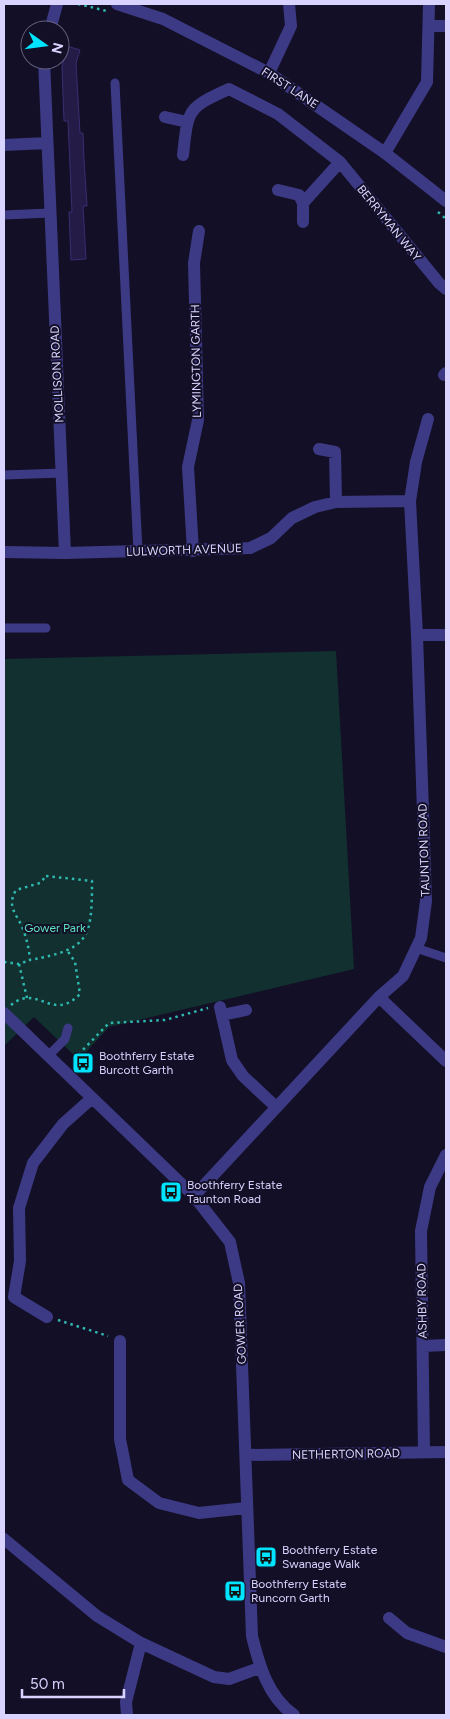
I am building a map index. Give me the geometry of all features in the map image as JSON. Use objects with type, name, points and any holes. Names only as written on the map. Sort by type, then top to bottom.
[{"type":"street","points":[[53,20],[57,4]]},
{"type":"street","name":"FIRST LANE","points":[[117,4],[163,19],[270,72],[385,153],[446,200]]},
{"type":"street","points":[[270,72],[292,26],[289,4]]},
{"type":"street","points":[[385,153],[427,82],[430,26],[429,4]]},
{"type":"street","points":[[430,26],[446,26]]},
{"type":"street","name":"MOLLISON ROAD","points":[[44,70],[65,553]]},
{"type":"street","name":"BERRYMAN WAY","points":[[183,155],[187,122],[198,103],[229,90],[278,114],[340,162],[444,282]]},
{"type":"street","points":[[165,117],[187,122]]},
{"type":"street","points":[[4,145],[47,138]]},
{"type":"street","points":[[303,203],[340,162]]},
{"type":"street","points":[[278,190],[299,195],[303,203],[303,222]]},
{"type":"street","name":"LYMINGTON GARTH","points":[[193,551],[188,467],[198,420],[194,263],[199,231]]},
{"type":"street","name":"TAUNTON ROAD","points":[[194,1196],[379,997],[403,976],[421,938],[426,901],[417,635],[410,501],[416,462],[428,419]]},
{"type":"street","points":[[319,449],[335,452],[336,502]]},
{"type":"street","name":"LULWORTH AVENUE","points":[[65,553],[250,548],[271,538],[292,518],[315,507],[336,502],[410,501]]},
{"type":"street","points":[[4,552],[65,553]]},
{"type":"street","points":[[417,635],[446,635]]},
{"type":"street","points":[[379,997],[446,1061]]},
{"type":"street","name":"GOWER ROAD","points":[[6,1010],[91,1099],[194,1196],[230,1242],[239,1284],[252,1636],[259,1668],[272,1691],[294,1715]]},
{"type":"street","points":[[246,1010],[221,1011],[232,1060],[243,1076],[276,1107]]},
{"type":"street","points":[[47,1317],[14,1297],[20,1261],[19,1208],[33,1163],[62,1124],[91,1099]]},
{"type":"street","name":"ASHBY ROAD","points":[[424,1452],[422,1232],[430,1187],[446,1155]]},
{"type":"street","points":[[120,1340],[120,1439],[128,1480],[159,1503],[199,1513],[246,1508]]},
{"type":"street","points":[[423,1346],[446,1345]]},
{"type":"street","name":"NETHERTON ROAD","points":[[246,1455],[446,1452]]},
{"type":"street","points":[[4,1539],[97,1616],[140,1643],[214,1677],[229,1679],[259,1668]]},
{"type":"street","points":[[389,1618],[407,1632],[446,1647]]},
{"type":"street","points":[[127,1715],[126,1702],[140,1643]]},
{"type":"lane","points":[[116,83],[138,552]]},
{"type":"lane","points":[[4,215],[50,213]]},
{"type":"lane","points":[[4,475],[62,473]]},
{"type":"lane","points":[[4,628],[46,628]]},
{"type":"lane","points":[[416,948],[446,958]]},
{"type":"lane","points":[[48,1056],[65,1039],[68,1028]]},
{"type":"path","points":[[4,962],[19,964],[67,950],[80,944],[88,934],[92,912],[92,881],[46,876],[40,883],[16,890],[11,898],[12,911],[22,926],[29,946],[30,960]]},
{"type":"path","points":[[6,1010],[21,998],[36,998],[56,1006],[70,1004],[80,994],[74,962],[67,950]]},
{"type":"path","points":[[19,964],[27,998]]},
{"type":"path","points":[[74,1059],[109,1023],[165,1020],[203,1009],[221,1011]]},
{"type":"path","points":[[47,1317],[120,1340]]},
{"type":"green space","name":"Gower Park","points":[[336,651],[354,969],[109,1027],[79,1060],[34,1017],[4,1046],[4,659]]},
{"type":"building","points":[[70,47],[80,50],[76,63],[80,133],[83,133],[87,206],[83,206],[86,259],[71,260],[69,212],[72,212],[68,121],[64,121],[62,70],[70,70]]},
{"type":"place","name":"Boothferry Estate Burcott Garth","points":[[83,1063]]},
{"type":"place","name":"Boothferry Estate Taunton Road","points":[[171,1192]]},
{"type":"place","name":"Boothferry Estate Swanage Walk","points":[[266,1557]]},
{"type":"place","name":"Boothferry Estate Runcorn Garth","points":[[235,1591]]}]
